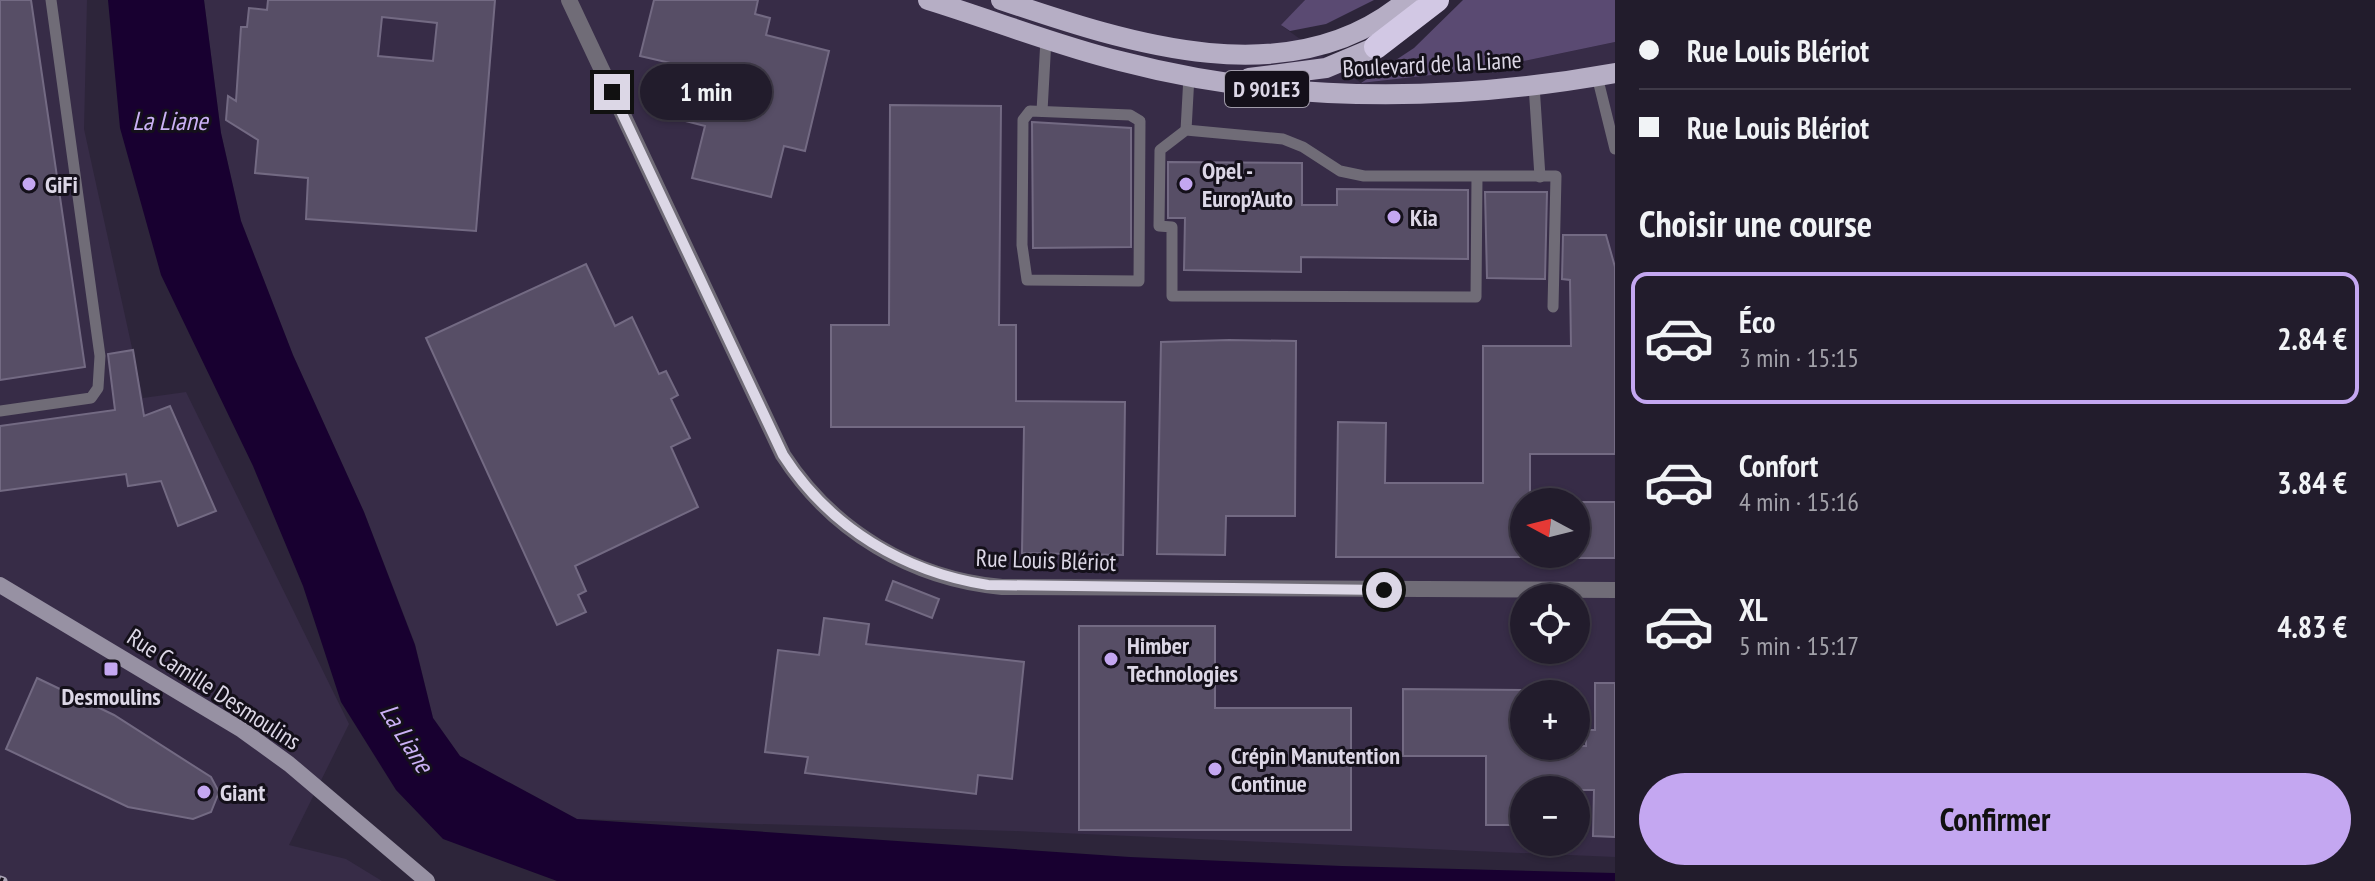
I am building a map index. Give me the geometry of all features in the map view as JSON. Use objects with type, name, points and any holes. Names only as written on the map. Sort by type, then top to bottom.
[{"type":"highway","name":"D 901E3","points":[[1376,47],[1401,31],[1437,0]]},
{"type":"main road","name":"Boulevard de la Liane","points":[[928,0],[1123,62],[1283,91],[1363,97],[1534,85],[1606,74]]},
{"type":"main road","name":"Boulevard de la Liane","points":[[1003,0],[1130,38],[1211,52],[1265,55],[1311,50],[1353,36],[1407,0]]},
{"type":"main road","name":"D 901E3","points":[[1193,76],[1261,77],[1313,70],[1376,47]]},
{"type":"street","name":"Rue Louis Blériot","points":[[569,0],[783,455],[818,501],[852,529],[889,553],[945,577],[1002,587],[1615,590]]},
{"type":"street","name":"Rue Camille Desmoulins","points":[[0,585],[242,730],[289,764],[427,881]]},
{"type":"lane","points":[[0,411],[91,398],[98,388],[100,356],[51,0]]},
{"type":"lane","points":[[986,19],[1003,0]]},
{"type":"lane","points":[[1042,111],[1046,39]]},
{"type":"lane","points":[[1606,74],[1615,149]]},
{"type":"lane","points":[[1186,130],[1193,76]]},
{"type":"lane","points":[[1534,85],[1540,177]]},
{"type":"lane","points":[[1030,111],[1042,111],[1130,115],[1140,121],[1139,281],[1027,280],[1022,245],[1023,120],[1030,111]]},
{"type":"lane","points":[[1477,177],[1476,297],[1172,296],[1172,227],[1159,226],[1160,150],[1186,130],[1283,139],[1303,147],[1340,171],[1364,176],[1556,176],[1553,307]]},
{"type":"shaded area","points":[[0,0],[87,0],[84,129],[143,398],[186,392],[349,724],[289,845],[346,859],[382,881],[0,881]]},
{"type":"shaded area","points":[[204,0],[1305,0],[1282,26],[1361,83],[1485,69],[1615,42],[1615,857],[1590,856],[1590,776],[1510,776],[1510,852],[1014,831],[577,819],[460,756],[433,718],[415,644],[364,512],[293,355],[241,221],[221,133]]},
{"type":"shaded area","points":[[1305,0],[1374,0],[1326,24],[1290,31],[1281,25]]},
{"type":"shaded area","points":[[1463,0],[1615,0],[1615,42],[1485,69],[1361,83],[1414,48]]},
{"type":"water","name":"La Liane","points":[[108,0],[204,0],[221,133],[241,221],[293,355],[364,512],[415,645],[433,718],[460,756],[577,819],[1130,857],[1615,873],[1615,881],[557,881],[443,839],[396,790],[341,702],[303,586],[253,466],[161,275],[120,128]]},
{"type":"building","name":"GiFi","points":[[0,0],[31,0],[85,367],[0,380]]},
{"type":"building","points":[[268,0],[495,0],[476,231],[306,219],[308,178],[255,173],[258,140],[226,120],[228,96],[236,101],[241,27],[247,27],[249,8],[267,10]],"holes":[[[382,17],[437,23],[433,61],[378,56]]]},
{"type":"building","points":[[654,0],[758,0],[755,14],[770,18],[766,35],[829,51],[805,151],[784,146],[771,197],[692,178],[705,126],[666,116],[679,65],[640,56]]},
{"type":"building","points":[[890,105],[1001,106],[999,325],[1016,325],[1016,401],[1125,402],[1123,555],[1022,553],[1024,427],[831,427],[831,325],[889,325]]},
{"type":"building","points":[[1032,122],[1131,128],[1131,247],[1033,248]]},
{"type":"building","points":[[1168,162],[1302,163],[1302,205],[1337,205],[1337,189],[1468,190],[1468,259],[1301,257],[1301,272],[1184,270],[1185,218],[1168,218]]},
{"type":"building","points":[[1485,192],[1547,192],[1545,279],[1487,278]]},
{"type":"building","points":[[1563,235],[1606,235],[1615,267],[1615,454],[1530,454],[1530,488],[1510,488],[1510,557],[1336,557],[1338,422],[1386,423],[1385,483],[1483,483],[1483,346],[1571,346],[1570,280],[1562,279]]},
{"type":"building","points":[[586,264],[615,326],[632,317],[659,374],[666,371],[678,395],[671,399],[690,438],[671,447],[698,507],[575,566],[586,591],[578,595],[586,612],[557,625],[426,338]]},
{"type":"building","points":[[1296,341],[1295,516],[1226,516],[1225,555],[1157,554],[1161,342]]},
{"type":"building","points":[[133,350],[144,416],[170,406],[216,511],[178,526],[161,481],[128,486],[126,474],[0,491],[0,426],[115,410],[108,354]]},
{"type":"building","points":[[1590,502],[1615,502],[1615,558],[1590,558]]},
{"type":"building","points":[[893,581],[939,599],[932,618],[886,600]]},
{"type":"building","points":[[824,618],[869,624],[866,644],[1024,662],[1012,779],[978,775],[976,794],[805,773],[808,757],[765,752],[778,650],[819,655]]},
{"type":"building","name":"Crépin Manutention Continue","points":[[1079,626],[1215,626],[1215,708],[1351,708],[1351,830],[1079,830]]},
{"type":"building","points":[[37,678],[114,715],[211,777],[219,792],[211,812],[193,819],[128,807],[6,749]]},
{"type":"building","points":[[1595,683],[1615,683],[1615,837],[1593,836],[1594,790],[1590,790],[1590,776],[1510,776],[1510,825],[1486,825],[1486,756],[1403,756],[1403,689],[1510,690],[1510,760],[1590,760],[1590,730],[1595,730]]},
{"type":"place","name":"GiFi","points":[[29,184]]},
{"type":"place","name":"Opel - Europ'Auto","points":[[1186,184]]},
{"type":"place","name":"Kia","points":[[1394,217]]},
{"type":"place","name":"Himber Technologies","points":[[1111,659]]},
{"type":"place","name":"Desmoulins","points":[[111,669]]},
{"type":"place","name":"Crépin Manutention Continue","points":[[1215,769]]},
{"type":"place","name":"Giant","points":[[204,792]]},
{"type":"route","points":[[612,92],[783,455],[818,501],[873,544],[919,568],[945,577],[1002,587],[1384,590]]}]
